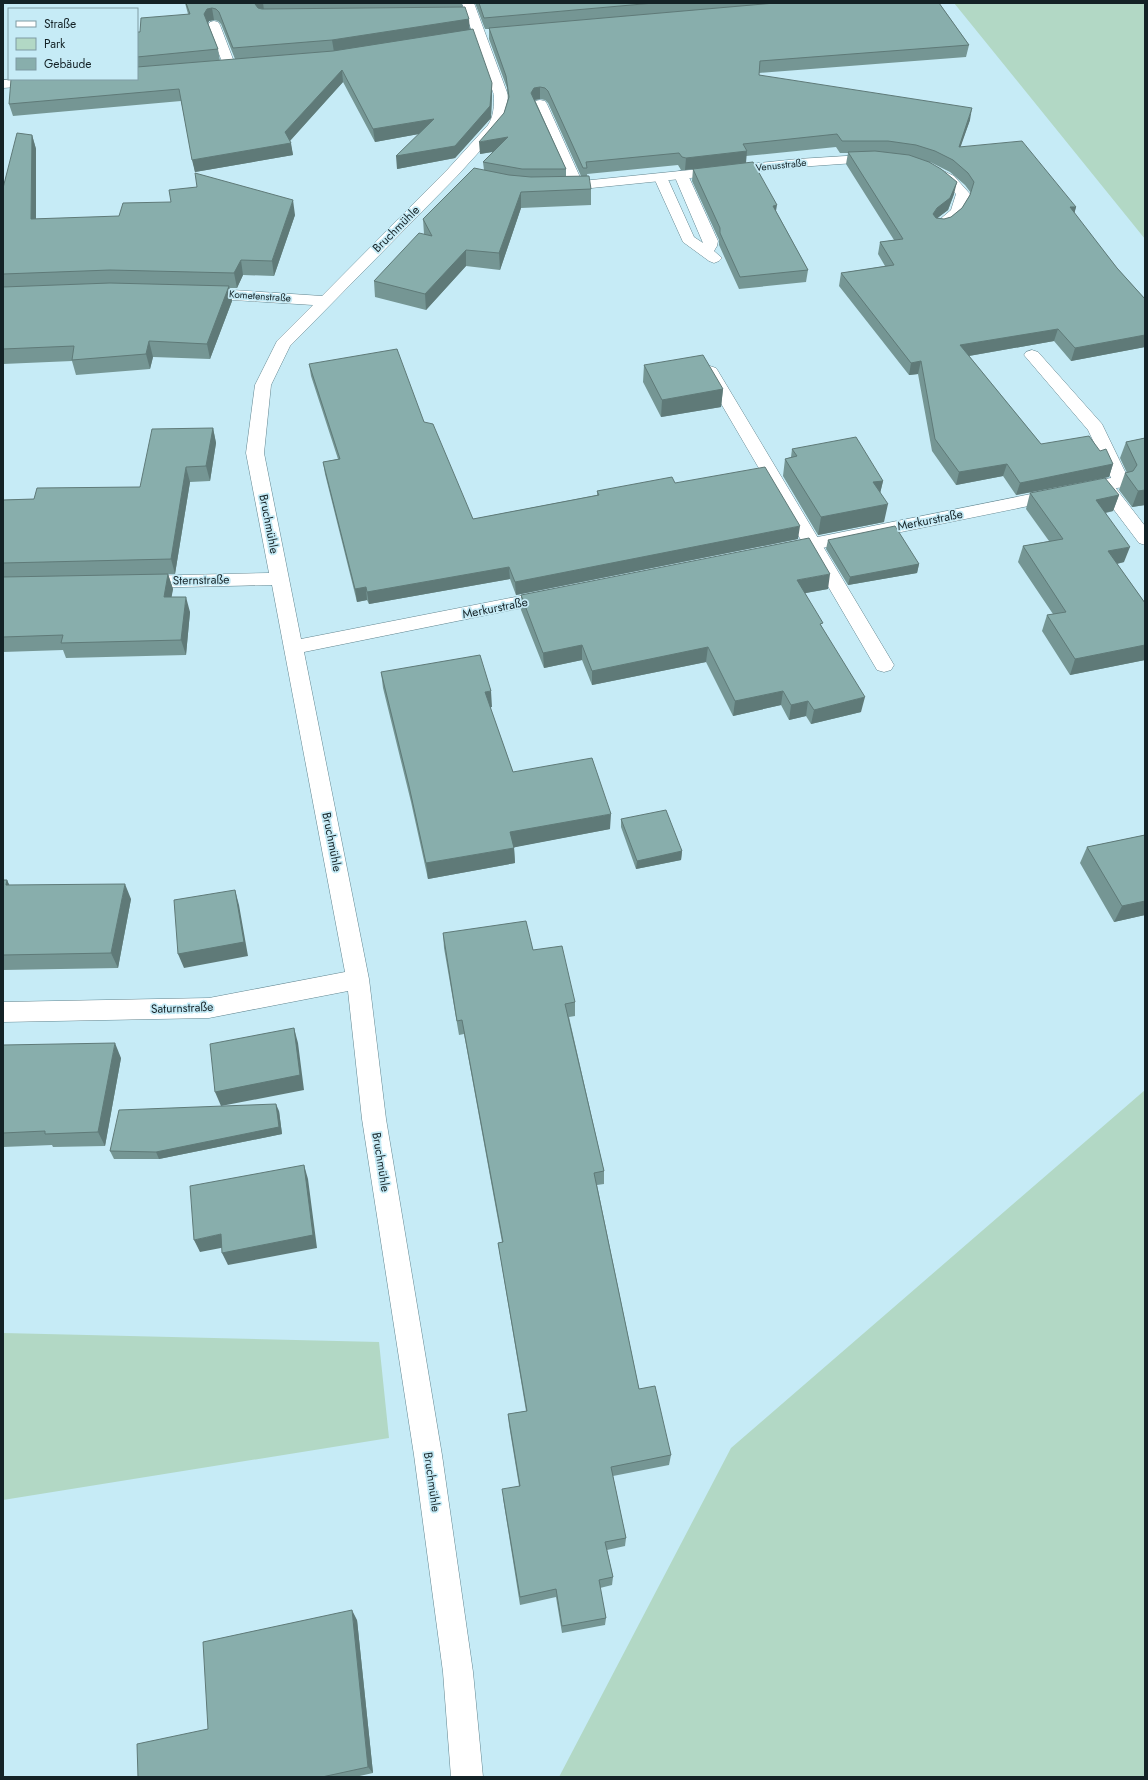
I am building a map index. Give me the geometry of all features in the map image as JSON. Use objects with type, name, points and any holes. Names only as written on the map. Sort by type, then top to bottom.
[{"type":"street","points":[[457,14],[470,8]]},
{"type":"street","name":"Bruchmühle","points":[[467,1777],[457,1665],[428,1455],[374,1119],[358,979],[255,453],[263,385],[284,344],[324,301],[459,174],[499,119],[501,95],[478,35],[470,8]]},
{"type":"street","points":[[214,25],[230,67]]},
{"type":"street","points":[[463,37],[494,34]]},
{"type":"street","points":[[214,68],[244,66]]},
{"type":"street","points":[[3,84],[60,80]]},
{"type":"street","points":[[540,104],[577,186]]},
{"type":"street","name":"Venusstraße","points":[[547,188],[661,178],[826,160],[890,160]]},
{"type":"street","points":[[920,166],[944,174],[956,183],[963,194],[961,207],[955,215],[938,226]]},
{"type":"street","points":[[681,175],[711,241],[709,252]]},
{"type":"street","points":[[661,178],[688,239],[709,252]]},
{"type":"street","points":[[709,252],[726,245]]},
{"type":"street","name":"Kometenstraße","points":[[184,293],[216,293],[324,301]]},
{"type":"street","points":[[1032,355],[1096,428],[1113,484],[1145,539]]},
{"type":"street","points":[[710,372],[884,665]]},
{"type":"street","name":"Merkurstraße","points":[[765,553],[1113,484]]},
{"type":"street","name":"Sternstraße","points":[[121,582],[279,579]]},
{"type":"street","name":"Merkurstraße","points":[[292,648],[571,592]]},
{"type":"street","name":"Saturnstraße","points":[[3,1012],[209,1008],[358,979]]},
{"type":"green space","points":[[954,3],[1145,3],[1145,239]]},
{"type":"green space","points":[[1145,1090],[1145,1777],[559,1777],[731,1448]]},
{"type":"green space","points":[[3,1333],[379,1342],[389,1438],[3,1500]]},
{"type":"building","points":[[186,3],[255,3],[258,8],[262,9],[465,7],[469,19],[332,40],[233,48],[219,12],[212,8],[207,9],[204,14],[218,49],[138,57],[138,32],[140,32],[141,18],[190,14]]},
{"type":"building","points":[[479,3],[654,3],[484,18]]},
{"type":"building","points":[[775,3],[939,3],[969,45],[760,61],[759,75],[972,108],[959,147],[1022,141],[1076,207],[1070,207],[1117,268],[1145,299],[1145,335],[1075,348],[1058,329],[960,345],[1041,444],[1089,436],[1100,451],[1106,449],[1113,464],[1020,483],[1007,464],[959,472],[935,439],[921,361],[911,363],[841,273],[894,265],[880,242],[903,239],[848,152],[875,151],[909,155],[929,162],[941,169],[957,182],[950,198],[937,208],[933,214],[936,218],[944,219],[951,217],[962,208],[970,195],[974,182],[968,173],[953,160],[935,151],[916,145],[888,141],[842,141],[837,134],[743,144],[747,151],[686,158],[682,157],[679,153],[586,162],[587,168],[583,168],[548,91],[545,88],[540,87],[534,88],[531,93],[566,169],[522,169],[483,162],[508,137],[479,142],[504,113],[509,97],[506,76],[489,28]]},
{"type":"building","points":[[473,29],[492,83],[490,106],[455,146],[396,156],[434,119],[373,129],[342,70],[285,132],[291,143],[192,160],[179,89],[9,104],[11,80],[138,80],[138,67],[333,51]]},
{"type":"building","points":[[17,133],[32,135],[31,219],[119,216],[123,203],[171,202],[169,190],[197,187],[195,173],[293,200],[272,261],[241,260],[234,273],[110,270],[3,274],[3,188]]},
{"type":"building","points":[[753,162],[777,205],[773,206],[808,270],[740,277],[720,233],[720,228],[693,169]]},
{"type":"building","points":[[474,168],[509,175],[531,177],[589,176],[591,189],[521,192],[499,253],[466,250],[425,294],[374,281],[419,233],[432,236],[423,219]]},
{"type":"building","points":[[110,283],[229,286],[207,344],[149,341],[146,354],[72,360],[74,346],[3,349],[3,287]]},
{"type":"building","points":[[397,349],[424,422],[433,424],[473,519],[599,495],[597,491],[672,477],[675,483],[765,467],[800,526],[515,582],[509,567],[367,592],[366,587],[355,589],[323,462],[340,459],[309,364]]},
{"type":"building","points":[[703,355],[723,389],[662,400],[644,365]]},
{"type":"building","points":[[213,428],[206,466],[186,467],[171,559],[3,563],[3,500],[34,499],[37,488],[140,487],[152,429]]},
{"type":"building","points":[[856,437],[883,481],[873,482],[888,504],[821,517],[785,459],[797,456],[792,449]]},
{"type":"building","points":[[1145,438],[1145,490],[1138,491],[1125,473],[1133,471],[1137,465],[1126,442]]},
{"type":"building","points":[[1105,478],[1119,495],[1096,500],[1130,547],[1108,551],[1145,603],[1145,645],[1075,659],[1047,615],[1066,612],[1023,546],[1063,539],[1030,493]]},
{"type":"building","points":[[895,526],[919,564],[850,577],[828,540]]},
{"type":"building","points":[[809,538],[830,574],[797,580],[823,623],[820,624],[865,697],[814,710],[808,701],[791,705],[783,691],[735,701],[708,647],[592,671],[582,645],[543,653],[521,595]]},
{"type":"building","points":[[168,574],[164,597],[186,597],[181,640],[61,643],[63,635],[3,637],[3,577]]},
{"type":"building","points":[[480,655],[491,691],[485,692],[513,772],[592,758],[611,814],[510,832],[514,848],[426,863],[381,672]]},
{"type":"building","points":[[666,810],[682,851],[637,861],[621,819]]},
{"type":"building","points":[[1145,835],[1145,901],[1122,906],[1087,847]]},
{"type":"building","points":[[3,880],[7,880],[6,885],[125,884],[111,953],[3,955]]},
{"type":"building","points":[[235,890],[244,942],[178,954],[174,900]]},
{"type":"building","points":[[526,921],[533,950],[562,946],[575,1002],[565,1004],[604,1171],[594,1173],[639,1389],[655,1386],[671,1455],[611,1467],[626,1538],[605,1542],[613,1577],[599,1580],[606,1618],[562,1626],[556,1589],[520,1597],[502,1489],[520,1486],[508,1414],[527,1411],[498,1243],[503,1242],[462,1020],[457,1021],[443,933]]},
{"type":"building","points":[[294,1028],[300,1075],[215,1092],[210,1044]]},
{"type":"building","points":[[115,1043],[98,1132],[45,1134],[45,1131],[3,1133],[3,1045]]},
{"type":"building","points":[[276,1104],[279,1127],[156,1152],[110,1151],[119,1110]]},
{"type":"building","points":[[304,1165],[313,1235],[222,1253],[221,1234],[194,1240],[190,1186]]},
{"type":"building","points":[[352,1610],[368,1767],[322,1777],[138,1777],[137,1744],[208,1729],[203,1642]]}]
